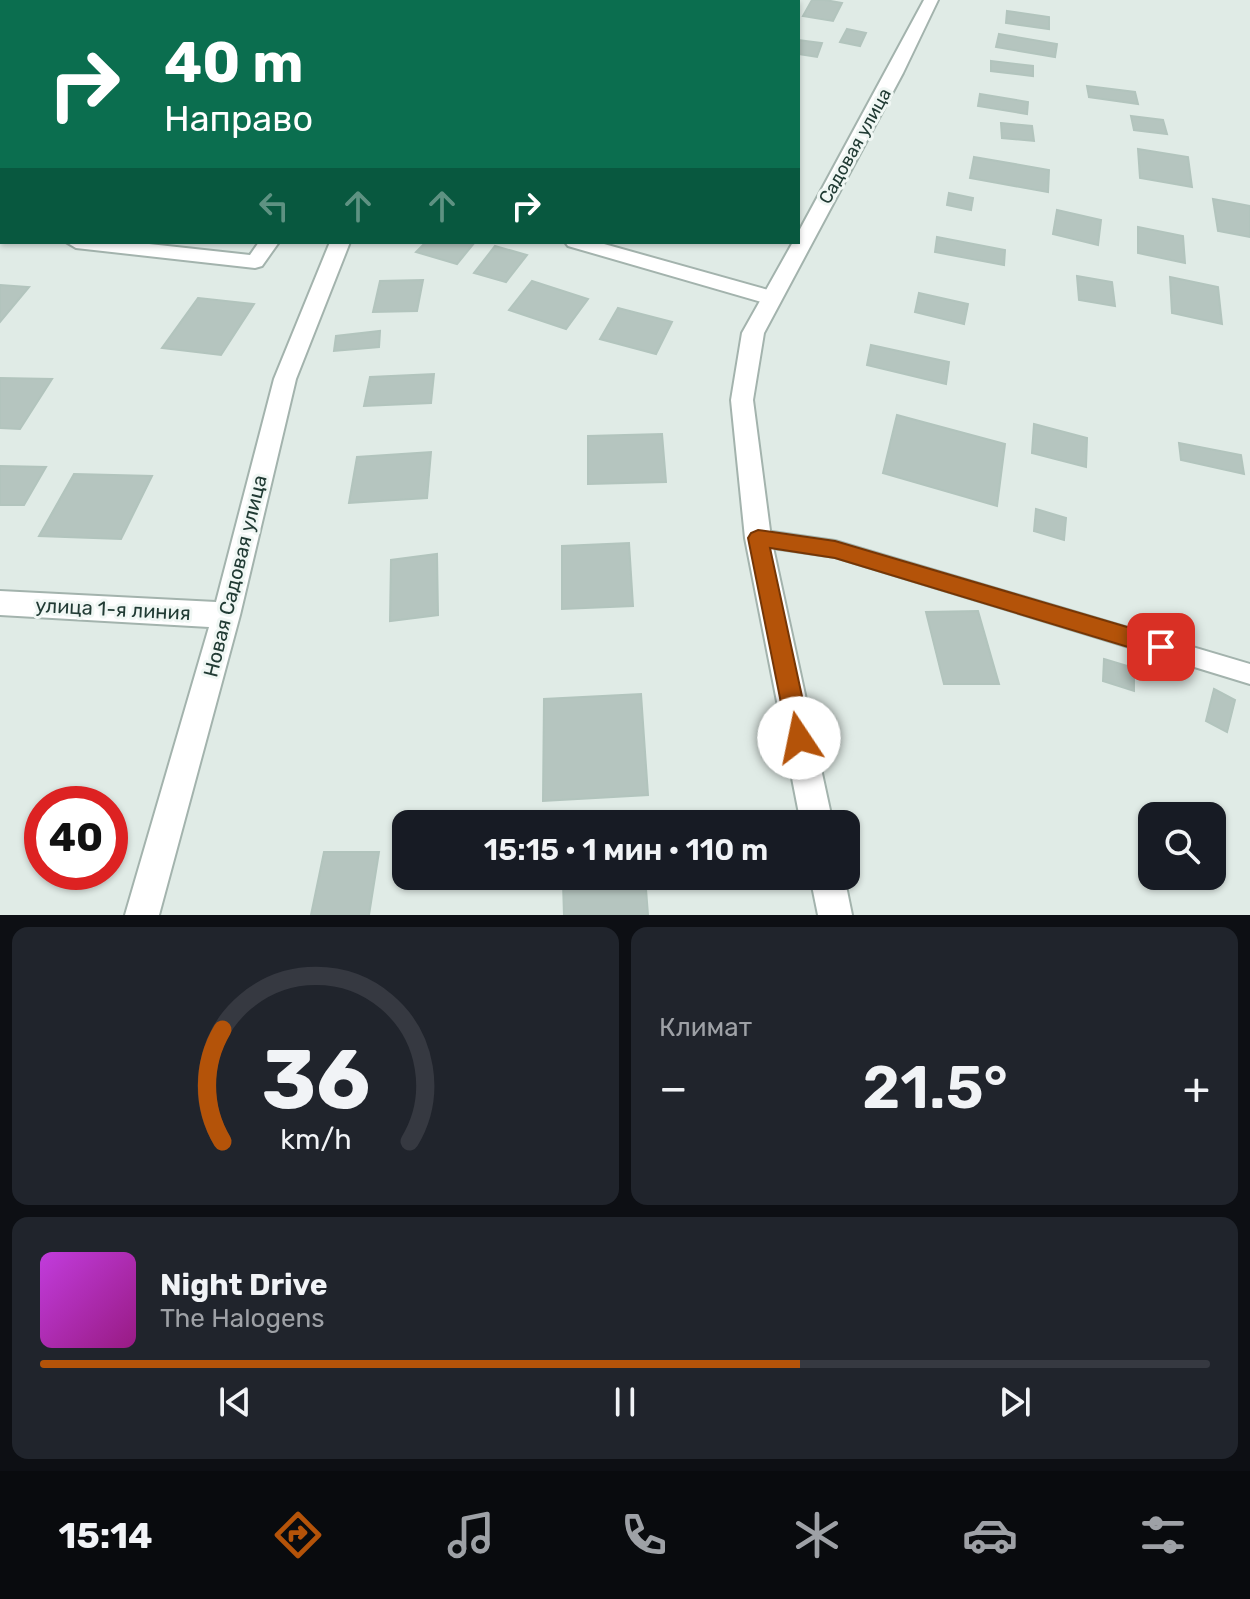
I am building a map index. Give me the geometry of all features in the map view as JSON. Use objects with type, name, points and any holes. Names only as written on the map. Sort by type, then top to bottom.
[{"type":"street","name":"Садовая улица","points":[[758,538],[742,400],[753,333],[895,73],[931,0]]},
{"type":"street","points":[[94,244],[255,262],[268,244]]},
{"type":"street","name":"Новая Садовая улица","points":[[142,915],[226,615],[285,379],[339,244]]},
{"type":"street","points":[[582,244],[772,298]]},
{"type":"street","points":[[758,538],[814,810]]},
{"type":"street","name":"улица 1-я линия","points":[[0,603],[226,615]]},
{"type":"street","points":[[830,890],[835,915]]},
{"type":"lane","points":[[758,538],[835,549],[1250,674]]},
{"type":"building","points":[[812,0],[842,3],[833,21],[803,16]]},
{"type":"building","points":[[1007,11],[1049,17],[1049,29],[1006,23]]},
{"type":"building","points":[[847,29],[866,33],[860,46],[840,42]]},
{"type":"building","points":[[999,34],[1057,44],[1055,57],[996,47]]},
{"type":"building","points":[[800,40],[822,43],[817,57],[800,54]]},
{"type":"building","points":[[991,61],[1033,66],[1033,76],[991,71]]},
{"type":"building","points":[[1087,86],[1135,92],[1138,104],[1089,97]]},
{"type":"building","points":[[980,94],[1028,102],[1027,114],[978,106]]},
{"type":"building","points":[[1131,116],[1163,120],[1167,134],[1134,130]]},
{"type":"building","points":[[1001,123],[1032,126],[1034,141],[1002,138]]},
{"type":"building","points":[[1138,149],[1188,157],[1192,187],[1140,178]]},
{"type":"building","points":[[974,157],[1049,170],[1048,192],[970,178]]},
{"type":"building","points":[[949,193],[973,198],[971,210],[947,205]]},
{"type":"building","points":[[1213,199],[1250,206],[1250,237],[1218,231]]},
{"type":"building","points":[[1057,210],[1101,220],[1098,245],[1053,234]]},
{"type":"building","points":[[1138,227],[1183,236],[1185,263],[1138,253]]},
{"type":"building","points":[[937,237],[1005,250],[1004,265],[935,252]]},
{"type":"building","points":[[424,244],[473,244],[457,264],[416,252]]},
{"type":"building","points":[[495,246],[527,255],[506,282],[474,273]]},
{"type":"building","points":[[1077,276],[1112,282],[1115,306],[1079,300]]},
{"type":"building","points":[[1170,277],[1218,287],[1222,324],[1172,313]]},
{"type":"building","points":[[423,280],[417,311],[373,312],[380,281]]},
{"type":"building","points":[[532,281],[588,299],[566,329],[509,310]]},
{"type":"building","points":[[0,285],[29,287],[0,322]]},
{"type":"building","points":[[919,293],[968,304],[964,324],[915,312]]},
{"type":"building","points":[[198,298],[254,304],[221,355],[162,348]]},
{"type":"building","points":[[618,308],[672,322],[656,354],[600,339]]},
{"type":"building","points":[[380,331],[379,347],[334,351],[336,336]]},
{"type":"building","points":[[871,345],[949,362],[946,384],[867,365]]},
{"type":"building","points":[[434,374],[431,403],[364,406],[370,377]]},
{"type":"building","points":[[0,378],[52,379],[20,429],[0,428]]},
{"type":"building","points":[[897,415],[1005,444],[997,506],[883,473]]},
{"type":"building","points":[[1034,424],[1087,438],[1086,467],[1032,453]]},
{"type":"building","points":[[662,434],[666,482],[588,484],[588,436]]},
{"type":"building","points":[[1179,443],[1241,455],[1244,474],[1181,460]]},
{"type":"building","points":[[431,452],[427,498],[349,503],[357,457]]},
{"type":"building","points":[[0,466],[46,467],[24,505],[0,505]]},
{"type":"building","points":[[74,474],[152,476],[121,539],[39,536]]},
{"type":"building","points":[[1036,509],[1066,518],[1064,540],[1034,531]]},
{"type":"building","points":[[629,543],[633,606],[562,609],[562,546]]},
{"type":"building","points":[[437,554],[438,615],[390,621],[391,560]]},
{"type":"building","points":[[978,611],[999,684],[944,684],[926,612]]},
{"type":"building","points":[[1104,659],[1134,668],[1134,691],[1103,681]]},
{"type":"building","points":[[1214,689],[1235,700],[1227,732],[1206,721]]},
{"type":"building","points":[[641,694],[648,795],[543,801],[544,699]]},
{"type":"building","points":[[324,852],[379,852],[369,915],[311,915]]},
{"type":"building","points":[[563,890],[646,890],[648,915],[564,915]]},
{"type":"route","points":[[799,738],[758,538],[835,549],[1161,647]]}]
